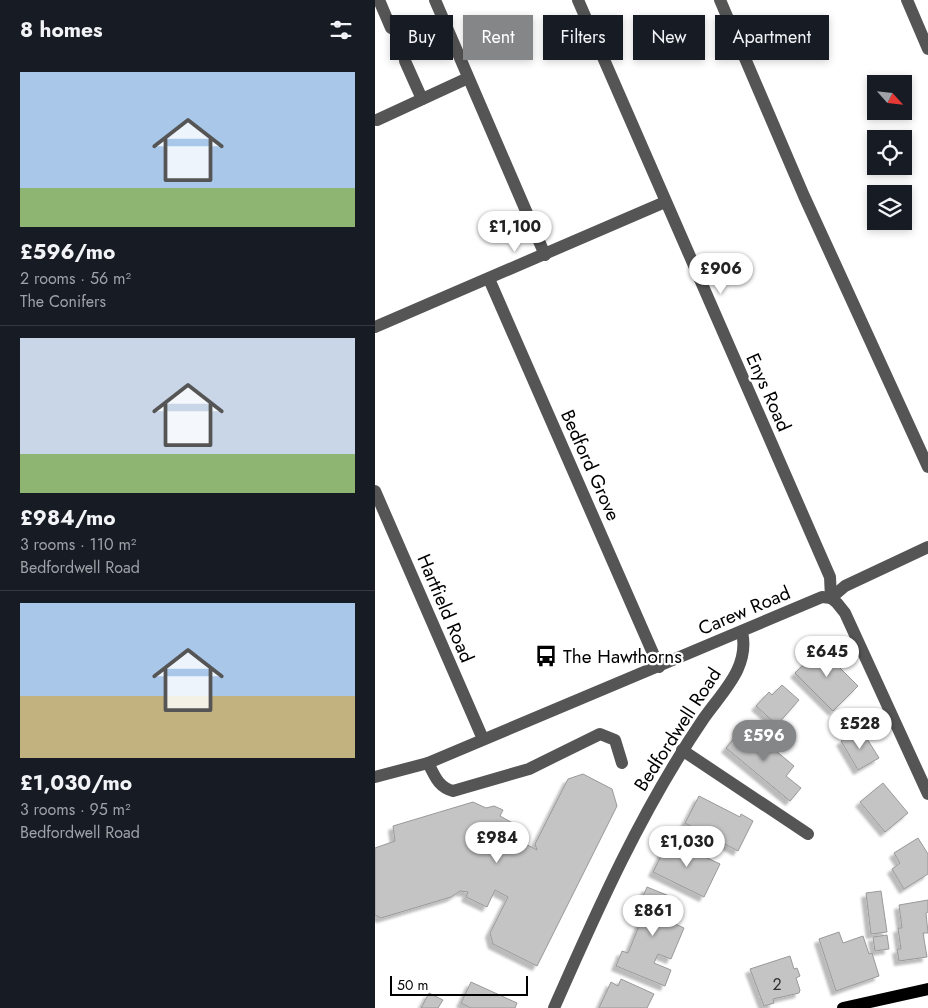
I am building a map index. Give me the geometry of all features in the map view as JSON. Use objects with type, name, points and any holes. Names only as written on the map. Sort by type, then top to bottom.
[{"type":"main road","points":[[843,1008],[928,989]]},
{"type":"street","points":[[379,0],[390,26]]},
{"type":"street","points":[[435,0],[545,256]]},
{"type":"street","name":"Enys Road","points":[[578,0],[830,577],[831,598]]},
{"type":"street","points":[[720,0],[804,196],[928,467]]},
{"type":"street","points":[[907,0],[928,48]]},
{"type":"street","points":[[405,61],[422,99]]},
{"type":"street","points":[[377,120],[468,78]]},
{"type":"street","points":[[375,327],[545,256],[665,202]]},
{"type":"street","name":"Bedford Grove","points":[[489,279],[659,667]]},
{"type":"street","name":"Hartfield Road","points":[[375,491],[483,739]]},
{"type":"street","name":"Carew Road","points":[[375,777],[428,763],[822,597],[831,598],[845,586],[928,547]]},
{"type":"street","points":[[831,598],[837,602],[845,613],[928,794]]},
{"type":"street","name":"Bedfordwell Road","points":[[554,1008],[603,898],[644,816],[682,750],[742,665],[745,645],[741,632]]},
{"type":"street","points":[[428,763],[437,781],[444,788],[453,791],[529,769],[600,734],[615,740],[622,763]]},
{"type":"street","points":[[682,750],[808,834]]},
{"type":"building","points":[[826,643],[837,655],[832,660],[858,686],[833,711],[795,673]]},
{"type":"building","points":[[782,685],[799,700],[777,725],[756,706],[769,692],[772,695]]},
{"type":"building","points":[[745,725],[794,766],[786,776],[801,788],[790,801],[726,748]]},
{"type":"building","points":[[861,729],[879,758],[858,770],[841,741]]},
{"type":"building","points":[[583,774],[612,789],[617,806],[537,966],[493,944],[490,933],[508,897],[495,890],[487,907],[466,897],[468,892],[460,891],[451,897],[381,918],[375,915],[375,848],[395,841],[393,826],[473,802],[486,808],[494,806],[503,810],[500,816],[518,826],[512,837],[537,850],[535,844],[568,779]]},
{"type":"building","points":[[883,783],[908,813],[885,832],[860,802]]},
{"type":"building","points":[[699,796],[740,817],[741,814],[753,821],[738,851],[685,823]]},
{"type":"building","points":[[918,838],[928,854],[928,874],[904,889],[892,869],[900,863],[894,853]]},
{"type":"building","points":[[669,840],[720,864],[704,897],[653,872]]},
{"type":"building","points":[[647,887],[679,900],[671,922],[684,928],[671,959],[658,954],[654,963],[671,970],[665,986],[616,966],[622,951],[628,953],[643,916],[632,912],[636,899],[641,901]]},
{"type":"building","points":[[881,891],[887,932],[871,934],[866,893]]},
{"type":"building","points":[[928,900],[928,912],[926,913],[928,933],[923,933],[927,957],[899,961],[897,949],[901,949],[898,928],[902,928],[899,905]]},
{"type":"building","points":[[839,932],[843,943],[863,936],[869,954],[872,953],[879,976],[836,991],[819,939]]},
{"type":"building","points":[[887,935],[889,949],[875,951],[873,937]]},
{"type":"building","points":[[790,956],[794,969],[797,968],[800,976],[796,978],[800,990],[799,993],[773,999],[774,1003],[764,1006],[750,969]]},
{"type":"building","points":[[621,979],[654,994],[647,1008],[599,1008],[611,982],[618,986]]},
{"type":"building","points":[[471,982],[517,1003],[515,1008],[471,1008],[461,1003]]},
{"type":"building","points":[[429,993],[443,1000],[438,1008],[421,1008]]},
{"type":"place","name":"The Hawthorns","points":[[546,656]]}]
